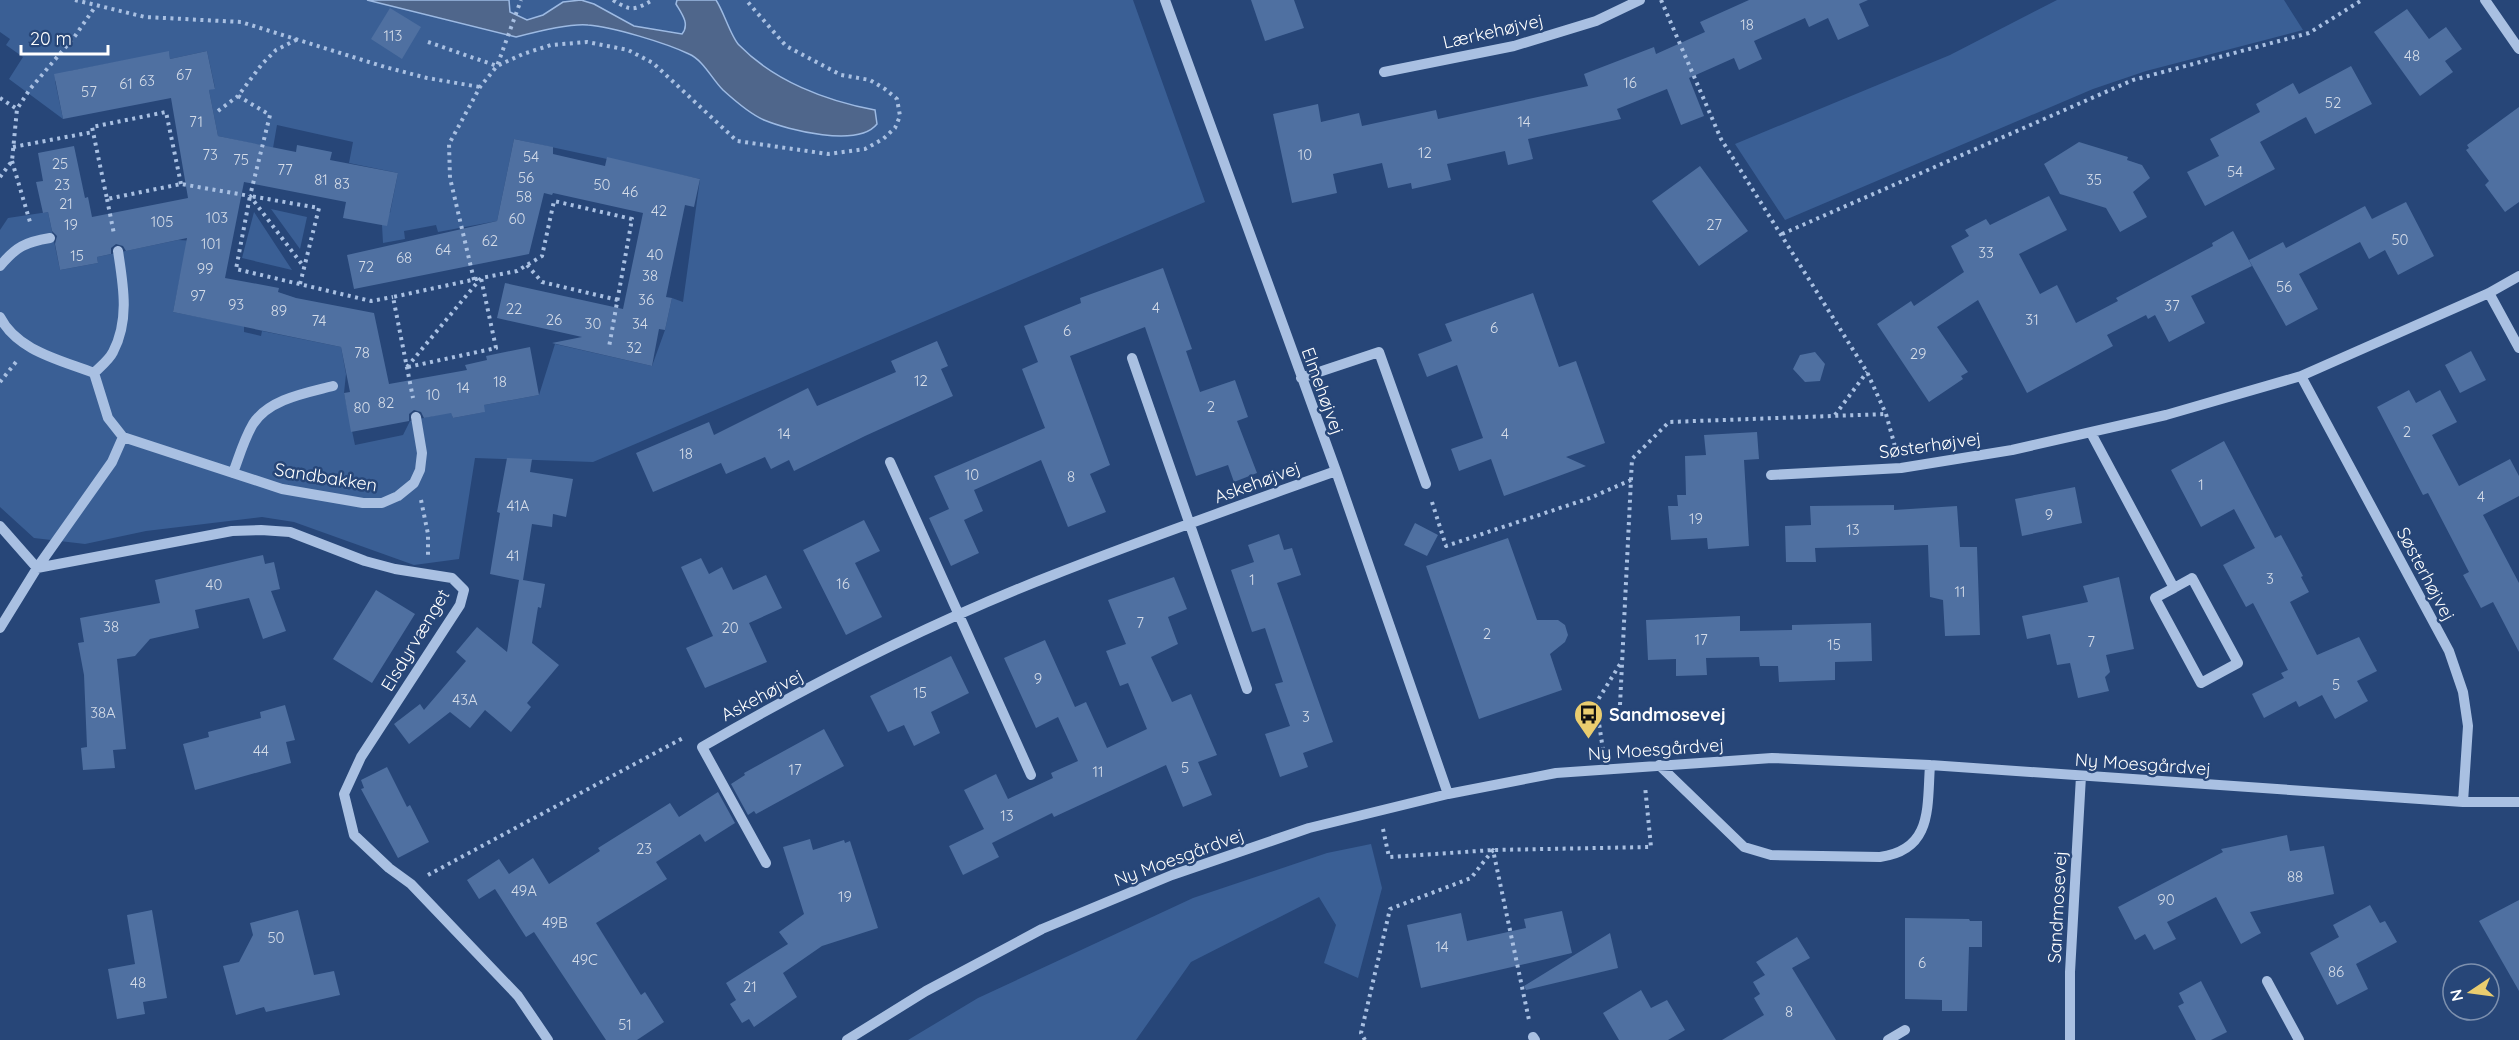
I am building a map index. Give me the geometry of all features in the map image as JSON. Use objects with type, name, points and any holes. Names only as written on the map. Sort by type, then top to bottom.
[{"type":"street","name":"Elmehøjvej","points":[[1165,0],[1336,471],[1448,794]]},
{"type":"street","name":"Lærkehøjvej","points":[[1384,72],[1514,46],[1596,21],[1640,0]]},
{"type":"street","points":[[2485,0],[2519,49]]},
{"type":"street","points":[[0,266],[15,248],[35,240],[50,238]]},
{"type":"street","points":[[94,373],[113,353],[123,324],[124,291],[118,250]]},
{"type":"street","name":"Søsterhøjvej","points":[[1771,475],[1902,468],[2012,450],[2166,415],[2301,376],[2489,293],[2519,276]]},
{"type":"street","points":[[2489,293],[2519,348]]},
{"type":"street","points":[[0,317],[7,331],[30,348],[94,373]]},
{"type":"street","points":[[1301,378],[1379,352],[1426,484]]},
{"type":"street","points":[[1132,358],[1247,689]]},
{"type":"street","points":[[0,628],[37,568],[112,462],[123,437],[108,418],[94,373]]},
{"type":"street","name":"Søsterhøjvej","points":[[2301,376],[2448,651],[2463,692],[2468,726],[2463,802]]},
{"type":"street","points":[[233,473],[254,423],[270,407],[295,396],[333,386]]},
{"type":"street","points":[[414,483],[420,470],[422,453],[416,417]]},
{"type":"street","points":[[2091,433],[2174,588]]},
{"type":"street","name":"Sandbakken","points":[[123,437],[282,489],[363,503],[382,503],[398,496],[414,483]]},
{"type":"street","points":[[890,462],[1031,775]]},
{"type":"street","name":"Askehøjvej","points":[[702,747],[782,701],[959,615],[1052,575],[1336,471]]},
{"type":"street","points":[[0,526],[37,568]]},
{"type":"street","name":"Elsdyrvænget","points":[[37,568],[232,531],[261,530],[290,532],[365,561],[395,569],[452,578],[464,590],[460,605],[361,757],[344,794],[354,835],[389,868],[411,884],[518,996],[548,1040]]},
{"type":"street","points":[[2192,578],[2238,663],[2201,682],[2155,598],[2174,588],[2192,578]]},
{"type":"street","points":[[702,747],[766,863]]},
{"type":"street","name":"Ny Moesgårdvej","points":[[847,1040],[926,991],[1042,929],[1182,871],[1309,828],[1448,794],[1556,773],[1770,758],[1930,765],[2463,802],[2519,802]]},
{"type":"street","points":[[1659,765],[1744,848],[1771,855],[1880,857],[1895,855],[1919,836],[1926,821],[1930,765]]},
{"type":"street","name":"Sandmosevej","points":[[2070,1040],[2070,972],[2081,776]]},
{"type":"street","points":[[2267,981],[2299,1040]]},
{"type":"street","points":[[1888,1040],[1905,1030]]},
{"type":"path","points":[[75,0],[95,7],[145,17],[241,22],[406,73],[480,87]]},
{"type":"path","points":[[474,280],[450,178],[449,144],[480,87],[502,56],[521,0]]},
{"type":"path","points":[[613,0],[627,9],[634,10],[653,0]]},
{"type":"path","points":[[428,42],[497,66],[551,45],[587,42],[628,50],[653,63],[737,141],[828,154],[865,148],[884,139],[895,128],[900,116],[897,99],[870,80],[841,75],[786,46],[746,0]]},
{"type":"path","points":[[1660,0],[1721,139],[1867,372],[1886,414],[1902,468]]},
{"type":"path","points":[[1782,234],[2133,80],[2309,33],[2362,0]]},
{"type":"path","points":[[35,240],[12,161],[17,109],[30,89],[75,36],[95,7]]},
{"type":"path","points":[[218,111],[238,96],[262,64],[276,50],[298,39]]},
{"type":"path","points":[[238,96],[270,115],[250,196],[236,268],[371,301],[517,271],[542,256],[554,201],[632,219],[609,347]]},
{"type":"path","points":[[0,98],[17,109]]},
{"type":"path","points":[[118,250],[92,127],[166,112],[181,184]]},
{"type":"path","points":[[13,147],[93,132]]},
{"type":"path","points":[[0,177],[12,161]]},
{"type":"path","points":[[107,199],[181,184],[319,208],[300,284]]},
{"type":"path","points":[[250,196],[304,267]]},
{"type":"path","points":[[527,265],[542,282],[618,300]]},
{"type":"path","points":[[407,367],[481,278]]},
{"type":"path","points":[[407,367],[496,348],[481,278]]},
{"type":"path","points":[[393,297],[416,417]]},
{"type":"path","points":[[0,382],[12,366]]},
{"type":"path","points":[[1835,416],[1867,372]]},
{"type":"path","points":[[1620,705],[1632,459],[1669,422],[1886,414]]},
{"type":"path","points":[[1426,484],[1446,546],[1590,498],[1631,480]]},
{"type":"path","points":[[414,483],[422,502],[428,534],[428,574]]},
{"type":"path","points":[[1606,769],[1596,703],[1622,661]]},
{"type":"path","points":[[411,884],[694,732],[702,747]]},
{"type":"path","points":[[1378,811],[1389,857],[1493,850],[1651,847],[1644,766]]},
{"type":"path","points":[[1493,850],[1534,1039]]},
{"type":"path","points":[[1365,1040],[1361,1033],[1390,909],[1471,878],[1493,850]]},
{"type":"shaded area","points":[[0,0],[1133,0],[1205,202],[593,462],[475,458],[459,559],[414,565],[294,522],[262,517],[146,531],[85,544],[34,538],[0,507],[0,230],[8,218],[48,212],[60,270],[98,263],[97,257],[178,240],[196,241],[180,277],[173,312],[244,326],[244,332],[261,336],[262,331],[341,347],[346,374],[344,393],[355,445],[403,435],[410,421],[451,412],[453,418],[484,412],[484,405],[539,395],[555,344],[652,366],[665,330],[672,298],[683,302],[700,179],[514,139],[497,221],[438,232],[436,225],[404,231],[405,239],[383,243],[384,212],[390,213],[398,173],[349,163],[353,142],[277,125],[273,148],[218,136],[209,90],[215,88],[207,51],[170,59],[169,52],[70,71],[70,78],[55,81],[63,119],[9,79],[23,57],[6,45],[10,39],[0,32]]},
{"type":"shaded area","points":[[367,0],[509,0],[510,12],[527,20],[543,15],[563,2],[581,0],[594,4],[634,26],[682,34],[685,23],[676,4],[677,0],[716,0],[736,41],[753,58],[802,88],[838,101],[875,110],[877,124],[868,131],[839,136],[805,132],[775,124],[748,111],[737,102],[723,90],[694,57],[667,45],[625,32],[599,26],[572,25],[516,37]]},
{"type":"shaded area","points":[[2057,0],[2284,0],[2303,30],[2146,71],[2093,89],[1785,220],[1735,144],[1950,55]]},
{"type":"shaded area","points":[[271,209],[307,217],[300,249]]},
{"type":"shaded area","points":[[254,212],[292,270],[242,258]]},
{"type":"shaded area","points":[[1371,844],[1382,888],[1358,978],[1324,963],[1336,925],[1319,897],[1191,962],[1136,1040],[908,1040],[978,998],[1193,898],[1327,853]]},
{"type":"building","points":[[1251,0],[1294,0],[1304,28],[1265,41]]},
{"type":"building","points":[[1749,0],[1868,0],[1859,4],[1869,26],[1838,40],[1828,18],[1809,27],[1805,18],[1754,41],[1762,59],[1739,70],[1734,58],[1689,78],[1704,116],[1681,125],[1667,89],[1617,109],[1621,119],[1528,139],[1533,159],[1508,165],[1505,151],[1447,164],[1451,180],[1412,189],[1411,183],[1388,188],[1382,163],[1333,174],[1337,193],[1292,203],[1273,114],[1318,104],[1321,122],[1359,113],[1362,126],[1436,110],[1438,119],[1588,86],[1584,74],[1654,47],[1656,54],[1705,32],[1700,22]]},
{"type":"building","points":[[390,8],[421,27],[402,59],[371,39]]},
{"type":"building","points":[[2407,9],[2429,39],[2446,27],[2462,49],[2445,61],[2453,72],[2420,96],[2374,32]]},
{"type":"building","points":[[169,51],[170,59],[207,51],[215,89],[209,90],[218,136],[296,152],[297,145],[332,152],[330,160],[398,173],[387,226],[343,218],[346,202],[244,182],[225,278],[279,288],[278,292],[296,298],[374,313],[389,384],[467,370],[465,365],[487,360],[486,356],[530,347],[539,395],[484,405],[485,412],[453,418],[451,413],[424,418],[421,412],[414,410],[409,414],[409,421],[351,432],[344,393],[350,392],[341,347],[173,312],[187,238],[126,251],[123,246],[116,244],[111,248],[111,254],[97,257],[98,263],[60,270],[55,244],[57,236],[52,231],[48,212],[43,213],[36,182],[43,181],[38,153],[74,146],[85,198],[88,197],[92,217],[188,198],[171,98],[63,119],[54,74]]},
{"type":"building","points":[[2351,66],[2372,104],[2315,134],[2306,117],[2260,142],[2275,169],[2205,206],[2187,172],[2219,156],[2210,139],[2260,112],[2256,104],[2293,83],[2299,94]]},
{"type":"building","points":[[2519,107],[2519,202],[2505,212],[2485,185],[2489,181],[2466,150],[2469,148],[2467,145]]},
{"type":"building","points":[[514,139],[553,147],[553,154],[605,166],[607,157],[700,179],[694,207],[685,205],[666,297],[672,298],[665,330],[659,329],[652,366],[552,343],[582,337],[497,318],[505,283],[623,309],[643,213],[544,193],[529,254],[354,289],[347,255],[497,221]]},
{"type":"building","points":[[2079,142],[2128,157],[2127,160],[2142,165],[2150,178],[2133,192],[2147,217],[2120,232],[2106,208],[2060,194],[2044,164]]},
{"type":"building","points":[[1700,166],[1748,231],[1699,266],[1652,201]]},
{"type":"building","points":[[2049,196],[2067,230],[2019,254],[2040,294],[2057,285],[2076,323],[2118,301],[2116,298],[2213,246],[2212,243],[2233,231],[2252,266],[2191,296],[2205,323],[2169,342],[2155,315],[2148,319],[2146,315],[2107,335],[2113,346],[2027,393],[1978,300],[1937,327],[1968,372],[1961,376],[1963,379],[1929,402],[1877,324],[1911,301],[1914,306],[1964,272],[1951,246],[1969,236],[1965,230],[1986,219],[1990,225]]},
{"type":"building","points":[[2406,202],[2434,256],[2398,275],[2385,250],[2369,259],[2360,242],[2299,274],[2318,309],[2286,326],[2249,260],[2283,242],[2286,248],[2365,206],[2372,219]]},
{"type":"building","points":[[1163,268],[1192,349],[1186,351],[1200,392],[1235,380],[1248,417],[1237,421],[1257,473],[1234,482],[1228,465],[1196,476],[1145,327],[1070,356],[1110,465],[1090,474],[1106,512],[1068,527],[1041,460],[974,490],[983,511],[964,520],[979,553],[951,566],[929,518],[949,509],[934,476],[1045,428],[1022,369],[1038,362],[1024,326],[1081,303],[1080,298]]},
{"type":"building","points":[[1533,293],[1559,367],[1576,361],[1605,443],[1566,457],[1586,466],[1504,496],[1491,459],[1459,471],[1451,449],[1483,438],[1457,365],[1427,377],[1418,354],[1452,341],[1445,324]]},
{"type":"building","points":[[937,341],[948,366],[941,369],[953,396],[794,471],[789,460],[771,469],[765,457],[726,474],[721,463],[653,492],[636,453],[709,422],[714,435],[808,388],[817,406],[896,372],[891,361]]},
{"type":"building","points":[[2471,351],[2486,380],[2460,393],[2445,365]]},
{"type":"building","points":[[1815,352],[1825,364],[1820,381],[1805,382],[1793,369],[1800,355]]},
{"type":"building","points":[[2409,390],[2416,403],[2440,390],[2457,422],[2432,435],[2459,486],[2510,459],[2519,476],[2519,496],[2483,515],[2519,583],[2519,652],[2493,602],[2481,608],[2463,575],[2469,572],[2428,493],[2423,495],[2377,407]]},
{"type":"building","points":[[1757,432],[1759,459],[1744,460],[1749,546],[1708,549],[1707,538],[1671,540],[1668,506],[1678,506],[1677,495],[1686,495],[1685,456],[1706,455],[1704,435]]},
{"type":"building","points":[[2224,441],[2275,538],[2281,535],[2303,576],[2301,577],[2309,592],[2290,602],[2317,655],[2359,637],[2377,671],[2357,681],[2368,701],[2335,719],[2322,695],[2299,707],[2296,701],[2264,718],[2252,694],[2284,678],[2281,673],[2288,670],[2253,603],[2246,607],[2223,565],[2255,548],[2234,509],[2201,527],[2171,470]]},
{"type":"building","points":[[507,458],[532,459],[530,472],[573,479],[566,517],[553,514],[552,527],[532,524],[523,580],[545,584],[541,608],[538,607],[532,643],[559,665],[527,703],[531,707],[511,732],[485,710],[470,728],[450,712],[409,744],[394,724],[420,704],[424,710],[466,661],[456,652],[477,627],[507,652],[519,580],[490,574],[500,513],[497,512]]},
{"type":"building","points":[[2075,487],[2082,523],[2022,536],[2015,499]]},
{"type":"building","points":[[1894,505],[1894,510],[1957,506],[1960,547],[1977,547],[1980,635],[1945,636],[1943,600],[1930,597],[1928,545],[1815,548],[1816,562],[1786,562],[1785,526],[1811,525],[1810,506]]},
{"type":"building","points":[[864,520],[880,551],[855,563],[882,617],[846,635],[803,550]]},
{"type":"building","points":[[1415,523],[1438,535],[1427,556],[1404,545]]},
{"type":"building","points":[[1279,534],[1284,550],[1292,548],[1301,575],[1277,583],[1333,742],[1303,753],[1308,767],[1280,777],[1265,734],[1290,726],[1275,684],[1283,682],[1265,628],[1252,632],[1231,570],[1254,562],[1248,545]]},
{"type":"building","points":[[1508,538],[1537,620],[1558,620],[1565,625],[1568,635],[1565,642],[1550,654],[1562,690],[1479,719],[1426,566]]},
{"type":"building","points":[[263,555],[265,564],[274,562],[280,589],[271,591],[286,631],[263,639],[249,598],[195,610],[199,628],[150,639],[135,656],[117,659],[126,749],[113,750],[115,768],[83,770],[81,748],[87,747],[84,675],[78,643],[84,642],[80,618],[160,603],[155,580]]},
{"type":"building","points":[[701,558],[709,574],[722,567],[733,590],[766,575],[782,608],[749,623],[767,662],[705,688],[686,648],[713,636],[681,567]]},
{"type":"building","points":[[1174,577],[1187,609],[1168,617],[1178,644],[1151,657],[1172,702],[1191,694],[1217,755],[1198,762],[1212,795],[1183,807],[1166,765],[1054,817],[1052,813],[992,843],[999,857],[963,875],[949,846],[984,829],[964,790],[996,774],[1008,799],[1053,778],[1051,773],[1078,761],[1058,717],[1036,728],[1004,658],[1045,640],[1075,707],[1086,702],[1107,748],[1147,729],[1128,683],[1120,686],[1106,651],[1126,644],[1108,600]]},
{"type":"building","points":[[2119,577],[2134,649],[2106,655],[2110,672],[2105,677],[2109,691],[2078,698],[2070,663],[2057,665],[2050,634],[2027,639],[2022,616],[2088,602],[2083,586]]},
{"type":"building","points":[[376,590],[415,614],[372,683],[333,659]]},
{"type":"building","points":[[1740,616],[1740,631],[1792,630],[1792,625],[1871,623],[1872,661],[1835,662],[1835,680],[1779,682],[1778,666],[1760,666],[1759,657],[1706,658],[1707,675],[1676,676],[1676,659],[1648,660],[1646,620]]},
{"type":"building","points":[[951,656],[969,693],[931,712],[940,733],[914,746],[904,725],[888,732],[870,696]]},
{"type":"building","points":[[285,705],[295,740],[286,742],[291,763],[195,790],[183,744],[209,737],[208,732],[261,718],[260,712]]},
{"type":"building","points":[[824,729],[844,766],[756,814],[754,811],[748,815],[731,784],[745,775],[744,773]]},
{"type":"building","points":[[387,767],[407,807],[410,805],[429,842],[398,858],[361,789],[364,788],[361,780]]},
{"type":"building","points":[[718,792],[735,823],[705,842],[700,834],[656,862],[667,879],[596,923],[641,995],[645,992],[664,1022],[637,1040],[606,1040],[534,932],[526,937],[495,889],[479,899],[467,880],[499,859],[509,874],[533,858],[549,884],[600,851],[598,848],[670,803],[679,817]]},
{"type":"building","points":[[2287,835],[2290,851],[2324,846],[2334,894],[2250,912],[2261,933],[2241,944],[2216,897],[2167,922],[2176,939],[2154,950],[2145,934],[2135,940],[2118,907],[2223,852],[2221,849]]},
{"type":"building","points":[[810,839],[813,850],[844,840],[845,843],[850,841],[878,928],[822,946],[783,973],[797,997],[754,1027],[749,1019],[742,1023],[730,1004],[736,1000],[726,983],[788,944],[779,932],[804,914],[783,847]]},
{"type":"building","points":[[2519,900],[2519,991],[2479,921]]},
{"type":"building","points":[[2370,905],[2380,923],[2385,921],[2397,942],[2356,964],[2368,989],[2337,1005],[2310,953],[2339,937],[2333,925]]},
{"type":"building","points":[[152,910],[167,998],[143,1002],[145,1014],[117,1019],[108,969],[135,964],[127,915]]},
{"type":"building","points":[[298,910],[314,975],[334,971],[340,995],[266,1012],[264,1007],[236,1015],[223,966],[239,962],[253,935],[250,923]]},
{"type":"building","points":[[1562,911],[1572,953],[1421,988],[1407,925],[1461,913],[1467,941],[1526,928],[1524,919]]},
{"type":"building","points":[[1905,918],[1982,921],[1982,947],[1969,947],[1967,1011],[1942,1011],[1942,1000],[1905,999]]},
{"type":"building","points":[[1610,933],[1618,968],[1526,990],[1524,986]]},
{"type":"building","points":[[1797,937],[1810,958],[1792,968],[1836,1040],[1722,1040],[1764,1015],[1754,998],[1760,994],[1753,982],[1765,975],[1756,962]]},
{"type":"building","points":[[2201,981],[2227,1032],[2211,1040],[2196,1040],[2178,1006],[2184,1003],[2179,993]]},
{"type":"building","points":[[1641,990],[1651,1008],[1667,1000],[1685,1030],[1668,1040],[1619,1040],[1603,1013]]},
{"type":"place","name":"Sandmosevej","points":[[1588,740]]}]
